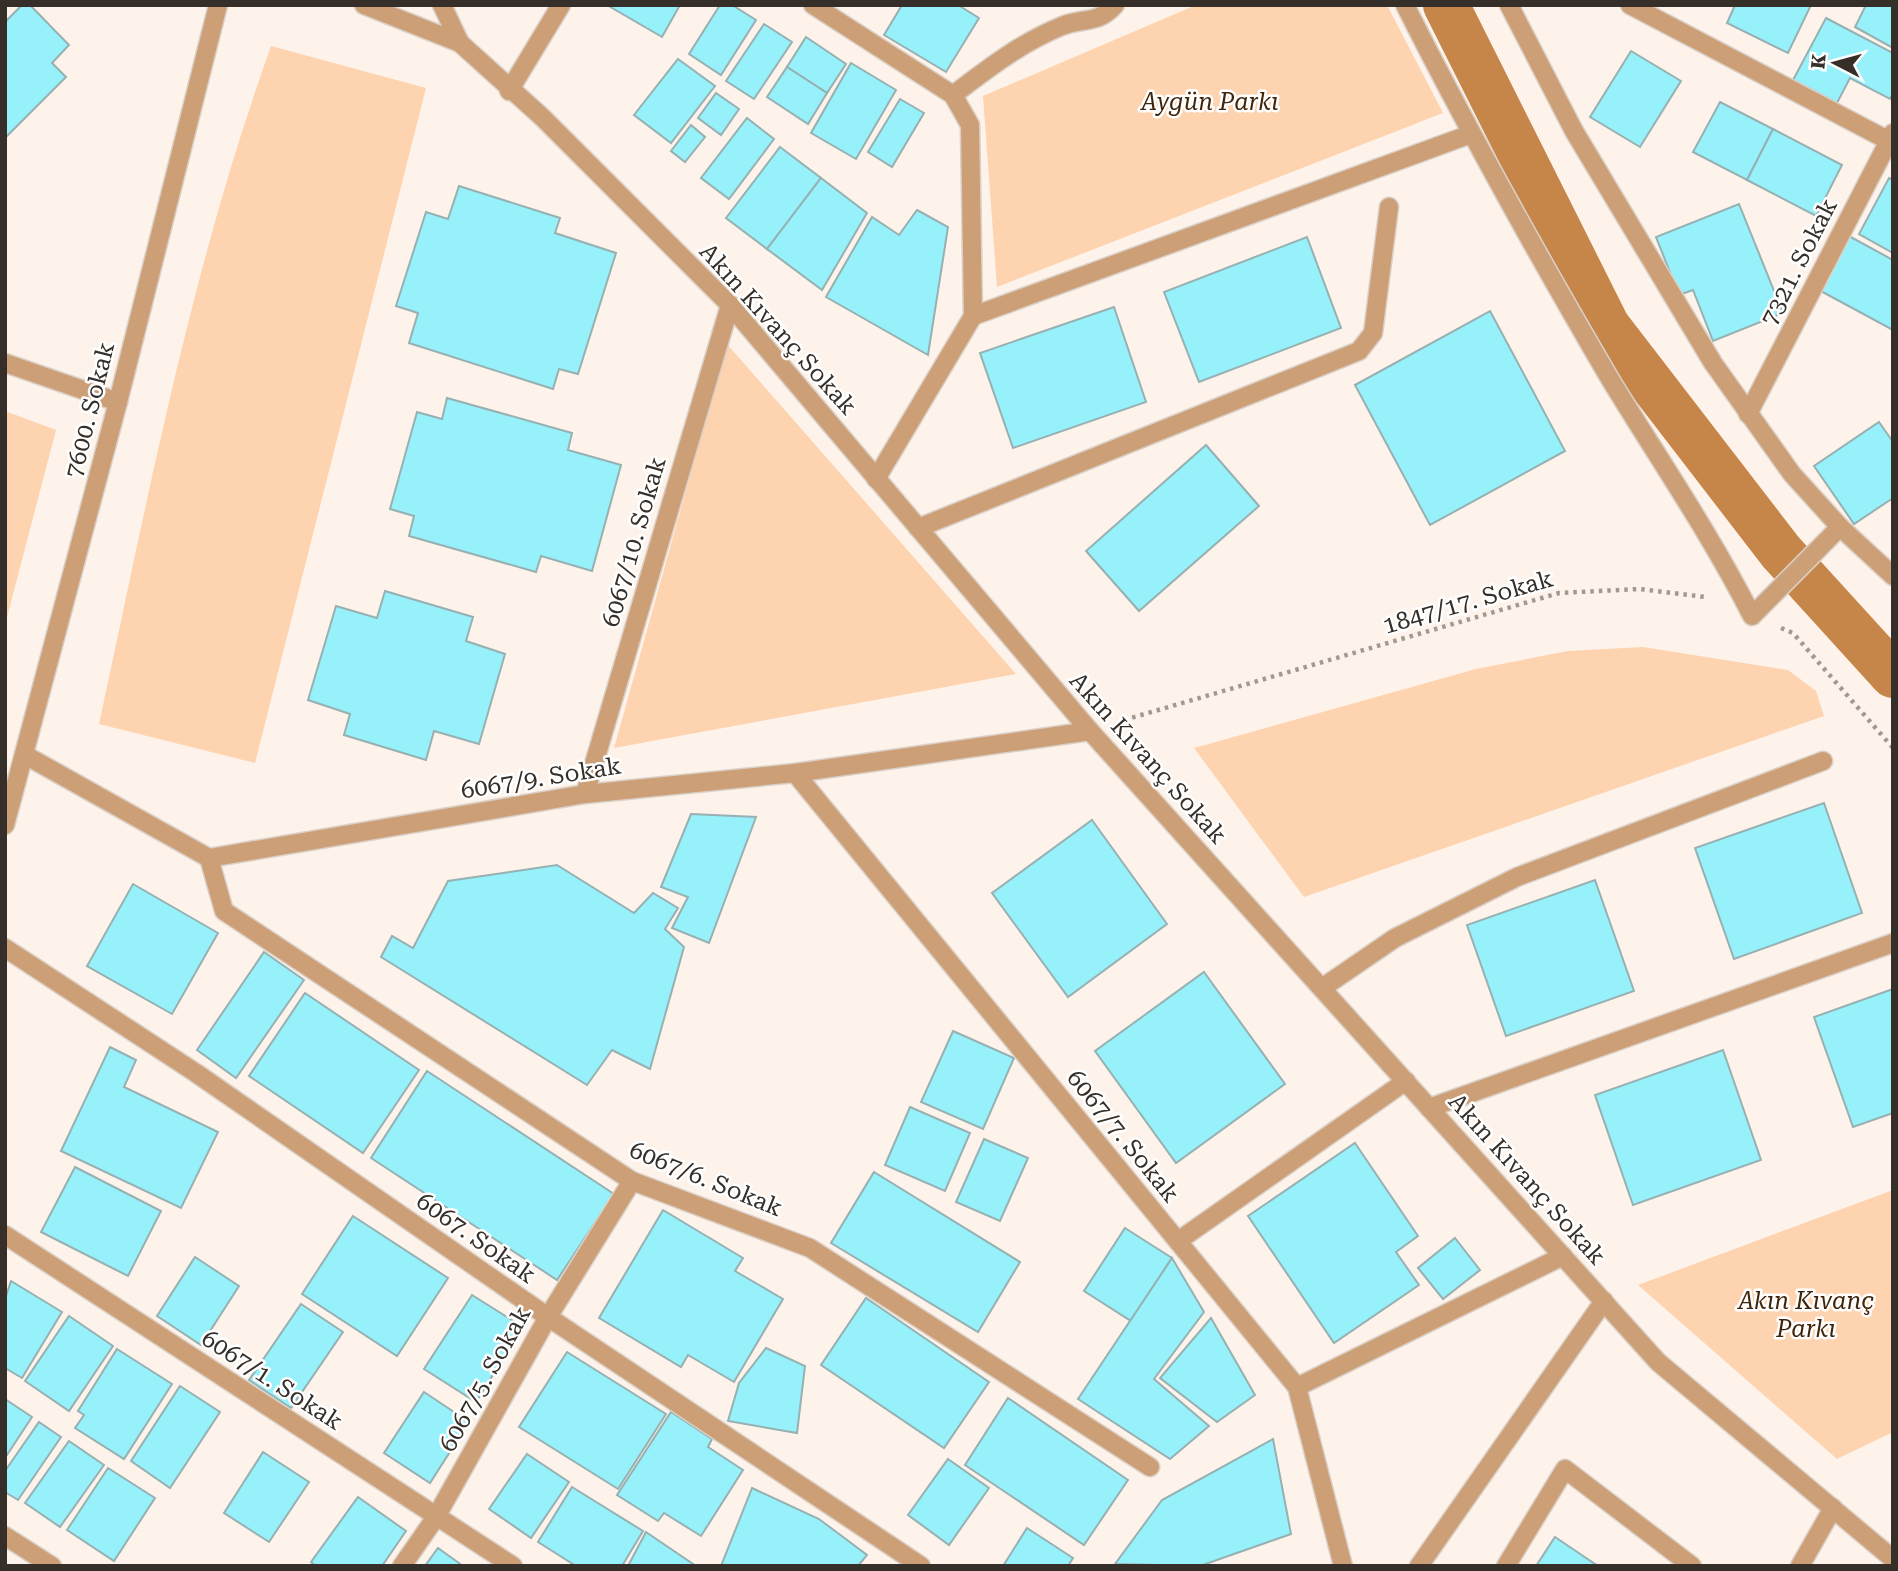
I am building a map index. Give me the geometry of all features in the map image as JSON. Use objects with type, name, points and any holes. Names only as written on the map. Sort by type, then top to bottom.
[{"type":"street","name":"7600. Sokak","points":[[5,825],[118,402],[218,5]]},
{"type":"street","name":"Akın Kıvanç Sokak","points":[[364,5],[460,43],[542,117],[730,305],[1090,730],[1658,1362],[1893,1559]]},
{"type":"street","points":[[442,5],[460,43]]},
{"type":"street","points":[[509,90],[561,5]]},
{"type":"street","points":[[813,5],[953,95],[970,125],[973,316],[876,479]]},
{"type":"street","points":[[953,95],[1005,56],[1064,25],[1104,18],[1115,5]]},
{"type":"street","points":[[1405,5],[1471,134],[1611,380],[1719,551],[1752,616],[1835,532]]},
{"type":"street","points":[[1509,5],[1574,131],[1713,363],[1835,532],[1893,576]]},
{"type":"street","points":[[1630,5],[1891,140]]},
{"type":"street","points":[[973,316],[1471,134]]},
{"type":"street","name":"7321. Sokak","points":[[1748,414],[1891,140]]},
{"type":"street","points":[[918,527],[1359,351],[1373,333],[1390,207]]},
{"type":"street","name":"6067/10. Sokak","points":[[585,794],[730,305]]},
{"type":"street","points":[[5,363],[118,402]]},
{"type":"street","name":"6067/9. Sokak","points":[[209,858],[585,794],[795,773],[1090,730]]},
{"type":"street","points":[[25,755],[209,858]]},
{"type":"street","points":[[1322,988],[1395,938],[1517,877],[1823,761]]},
{"type":"street","name":"6067/7. Sokak","points":[[795,773],[1297,1387],[1343,1566]]},
{"type":"street","name":"6067/6. Sokak","points":[[209,858],[224,911],[632,1181],[810,1248],[1150,1467]]},
{"type":"street","points":[[1429,1108],[1893,943]]},
{"type":"street","name":"6067. Sokak","points":[[5,948],[196,1073],[548,1317],[921,1566]]},
{"type":"street","points":[[1178,1241],[1406,1081]]},
{"type":"street","name":"6067/5. Sokak","points":[[402,1566],[436,1517],[548,1317],[632,1181]]},
{"type":"street","name":"6067/1. Sokak","points":[[5,1235],[513,1566]]},
{"type":"street","points":[[1297,1387],[1563,1256]]},
{"type":"street","points":[[1419,1566],[1604,1301]]},
{"type":"street","points":[[1506,1566],[1565,1469],[1692,1566]]},
{"type":"street","points":[[1800,1566],[1833,1508]]},
{"type":"street","points":[[5,1536],[52,1566]]},
{"type":"path","name":"1847/17. Sokak","points":[[1090,730],[1559,593],[1640,589],[1701,595],[1793,634],[1893,748]]},
{"type":"green space","name":"Aygün Parkı","points":[[1196,5],[1387,5],[1443,113],[997,287],[983,96]]},
{"type":"green space","points":[[271,46],[426,88],[255,763],[99,724],[154,467],[195,297],[243,129]]},
{"type":"green space","points":[[727,344],[1016,674],[614,748]]},
{"type":"green space","points":[[5,411],[56,430],[5,625]]},
{"type":"green space","points":[[1643,647],[1788,670],[1816,691],[1824,716],[1304,897],[1194,748],[1476,669],[1568,651]]},
{"type":"green space","name":"Akın Kıvanç Parkı","points":[[1893,1190],[1893,1432],[1837,1459],[1638,1285]]},
{"type":"building","points":[[22,5],[30,5],[69,45],[52,63],[66,77],[5,138],[5,22]]},
{"type":"building","points":[[607,5],[680,5],[662,37]]},
{"type":"building","points":[[720,5],[732,5],[756,20],[721,75],[689,54]]},
{"type":"building","points":[[902,5],[958,5],[979,18],[946,72],[884,35]]},
{"type":"building","points":[[1735,5],[1811,5],[1788,53],[1727,23]]},
{"type":"building","points":[[1866,5],[1893,5],[1893,48],[1855,27]]},
{"type":"building","points":[[1826,18],[1893,53],[1893,93],[1890,99],[1850,78],[1837,103],[1793,80]]},
{"type":"building","points":[[764,24],[792,42],[754,99],[726,81]]},
{"type":"building","points":[[806,37],[846,64],[827,93],[787,67]]},
{"type":"building","points":[[1631,51],[1681,81],[1640,147],[1590,117]]},
{"type":"building","points":[[678,59],[715,86],[671,143],[634,115]]},
{"type":"building","points":[[851,63],[896,90],[856,159],[811,133]]},
{"type":"building","points":[[787,67],[827,93],[808,124],[767,97]]},
{"type":"building","points":[[716,93],[739,109],[721,135],[698,118]]},
{"type":"building","points":[[900,99],[924,113],[892,167],[868,152]]},
{"type":"building","points":[[1720,102],[1773,129],[1747,180],[1693,152]]},
{"type":"building","points":[[747,118],[774,139],[729,199],[701,178]]},
{"type":"building","points":[[691,125],[705,137],[685,162],[671,151]]},
{"type":"building","points":[[1773,129],[1842,165],[1816,216],[1747,180]]},
{"type":"building","points":[[780,147],[821,178],[767,249],[726,218]]},
{"type":"building","points":[[821,178],[867,213],[822,290],[767,249]]},
{"type":"building","points":[[1889,178],[1893,180],[1893,253],[1859,234]]},
{"type":"building","points":[[459,186],[560,218],[555,233],[616,253],[578,374],[559,369],[553,389],[409,343],[418,313],[396,306],[426,212],[448,219]]},
{"type":"building","points":[[1739,204],[1783,313],[1713,341],[1693,290],[1679,295],[1656,237]]},
{"type":"building","points":[[917,210],[948,227],[928,355],[826,297],[872,217],[899,235]]},
{"type":"building","points":[[1847,235],[1893,260],[1893,330],[1817,289]]},
{"type":"building","points":[[1307,237],[1341,328],[1199,382],[1164,292]]},
{"type":"building","points":[[1114,307],[1146,402],[1013,448],[980,353]]},
{"type":"building","points":[[1490,311],[1565,451],[1430,525],[1355,385]]},
{"type":"building","points":[[447,398],[572,433],[568,450],[621,465],[592,571],[541,556],[536,572],[409,536],[414,516],[390,509],[417,412],[442,419]]},
{"type":"building","points":[[1879,422],[1893,442],[1893,498],[1854,524],[1814,466]]},
{"type":"building","points":[[1206,445],[1259,506],[1139,611],[1086,551]]},
{"type":"building","points":[[385,591],[473,617],[466,641],[505,654],[479,744],[434,731],[426,760],[344,735],[350,714],[308,700],[336,606],[377,618]]},
{"type":"building","points":[[1824,803],[1862,913],[1734,959],[1695,848]]},
{"type":"building","points":[[691,814],[756,817],[709,943],[672,928],[688,897],[661,887]]},
{"type":"building","points":[[1092,820],[1167,924],[1068,997],[992,893]]},
{"type":"building","points":[[557,865],[634,913],[653,893],[678,908],[665,929],[684,947],[650,1069],[612,1050],[587,1085],[381,957],[392,936],[413,948],[448,881]]},
{"type":"building","points":[[1595,880],[1634,991],[1506,1036],[1467,925]]},
{"type":"building","points":[[133,884],[218,933],[172,1014],[87,966]]},
{"type":"building","points":[[264,952],[304,980],[236,1078],[197,1050]]},
{"type":"building","points":[[1204,972],[1285,1084],[1176,1163],[1095,1051]]},
{"type":"building","points":[[1893,989],[1893,1113],[1853,1127],[1814,1017]]},
{"type":"building","points":[[305,993],[419,1070],[363,1153],[249,1076]]},
{"type":"building","points":[[953,1031],[1014,1058],[983,1129],[921,1102]]},
{"type":"building","points":[[110,1047],[136,1060],[124,1087],[218,1132],[181,1208],[61,1151]]},
{"type":"building","points":[[1723,1050],[1761,1160],[1633,1205],[1595,1095]]},
{"type":"building","points":[[427,1071],[614,1194],[557,1280],[371,1158]]},
{"type":"building","points":[[910,1107],[970,1133],[945,1191],[885,1165]]},
{"type":"building","points":[[984,1139],[1028,1158],[1000,1221],[956,1202]]},
{"type":"building","points":[[1355,1143],[1418,1236],[1396,1252],[1419,1285],[1334,1343],[1248,1216]]},
{"type":"building","points":[[75,1167],[161,1211],[128,1276],[41,1232]]},
{"type":"building","points":[[874,1172],[1020,1262],[978,1332],[831,1243]]},
{"type":"building","points":[[663,1210],[743,1258],[735,1271],[783,1299],[734,1382],[688,1355],[681,1367],[599,1318]]},
{"type":"building","points":[[353,1216],[448,1278],[397,1356],[302,1294]]},
{"type":"building","points":[[1125,1228],[1172,1258],[1131,1321],[1084,1291]]},
{"type":"building","points":[[1455,1238],[1480,1270],[1443,1299],[1418,1268]]},
{"type":"building","points":[[195,1257],[239,1286],[201,1345],[157,1316]]},
{"type":"building","points":[[1172,1258],[1204,1312],[1154,1379],[1209,1426],[1170,1459],[1078,1399]]},
{"type":"building","points":[[11,1281],[62,1312],[22,1378],[5,1368],[5,1299]]},
{"type":"building","points":[[472,1295],[523,1327],[476,1402],[424,1369]]},
{"type":"building","points":[[866,1298],[989,1382],[944,1448],[821,1365]]},
{"type":"building","points":[[301,1304],[343,1332],[291,1408],[249,1380]]},
{"type":"building","points":[[69,1316],[113,1346],[69,1411],[25,1381]]},
{"type":"building","points":[[1211,1318],[1255,1395],[1217,1422],[1160,1378]]},
{"type":"building","points":[[766,1348],[805,1366],[797,1433],[728,1421],[739,1383]]},
{"type":"building","points":[[117,1349],[172,1384],[124,1459],[75,1428],[84,1415],[78,1411]]},
{"type":"building","points":[[567,1352],[666,1414],[618,1489],[519,1427]]},
{"type":"building","points":[[180,1386],[220,1412],[170,1488],[131,1461]]},
{"type":"building","points":[[424,1392],[469,1422],[430,1483],[384,1453]]},
{"type":"building","points":[[1008,1398],[1128,1480],[1084,1545],[965,1465]]},
{"type":"building","points":[[5,1399],[32,1417],[5,1458]]},
{"type":"building","points":[[671,1412],[712,1439],[708,1447],[743,1470],[701,1536],[664,1513],[658,1521],[617,1495]]},
{"type":"building","points":[[39,1422],[61,1437],[18,1500],[5,1492],[5,1471]]},
{"type":"building","points":[[1273,1439],[1291,1534],[1200,1566],[1115,1564],[1162,1500]]},
{"type":"building","points":[[69,1441],[104,1465],[60,1527],[25,1503]]},
{"type":"building","points":[[263,1452],[309,1482],[269,1542],[224,1513]]},
{"type":"building","points":[[527,1454],[569,1482],[531,1538],[489,1509]]},
{"type":"building","points":[[948,1459],[989,1488],[949,1545],[908,1515]]},
{"type":"building","points":[[108,1468],[155,1498],[114,1561],[67,1530]]},
{"type":"building","points":[[572,1487],[643,1531],[622,1566],[576,1566],[538,1542]]},
{"type":"building","points":[[752,1488],[819,1519],[867,1555],[858,1566],[721,1566]]},
{"type":"building","points":[[358,1497],[406,1531],[382,1566],[316,1566],[311,1562]]},
{"type":"building","points":[[1027,1528],[1073,1558],[1068,1566],[1003,1566]]},
{"type":"building","points":[[646,1532],[696,1566],[628,1566]]},
{"type":"building","points":[[1555,1537],[1598,1566],[1536,1566]]},
{"type":"building","points":[[438,1548],[463,1566],[425,1566]]},
{"type":"waterway","points":[[1446,5],[1607,326],[1781,552],[1893,675]]}]
